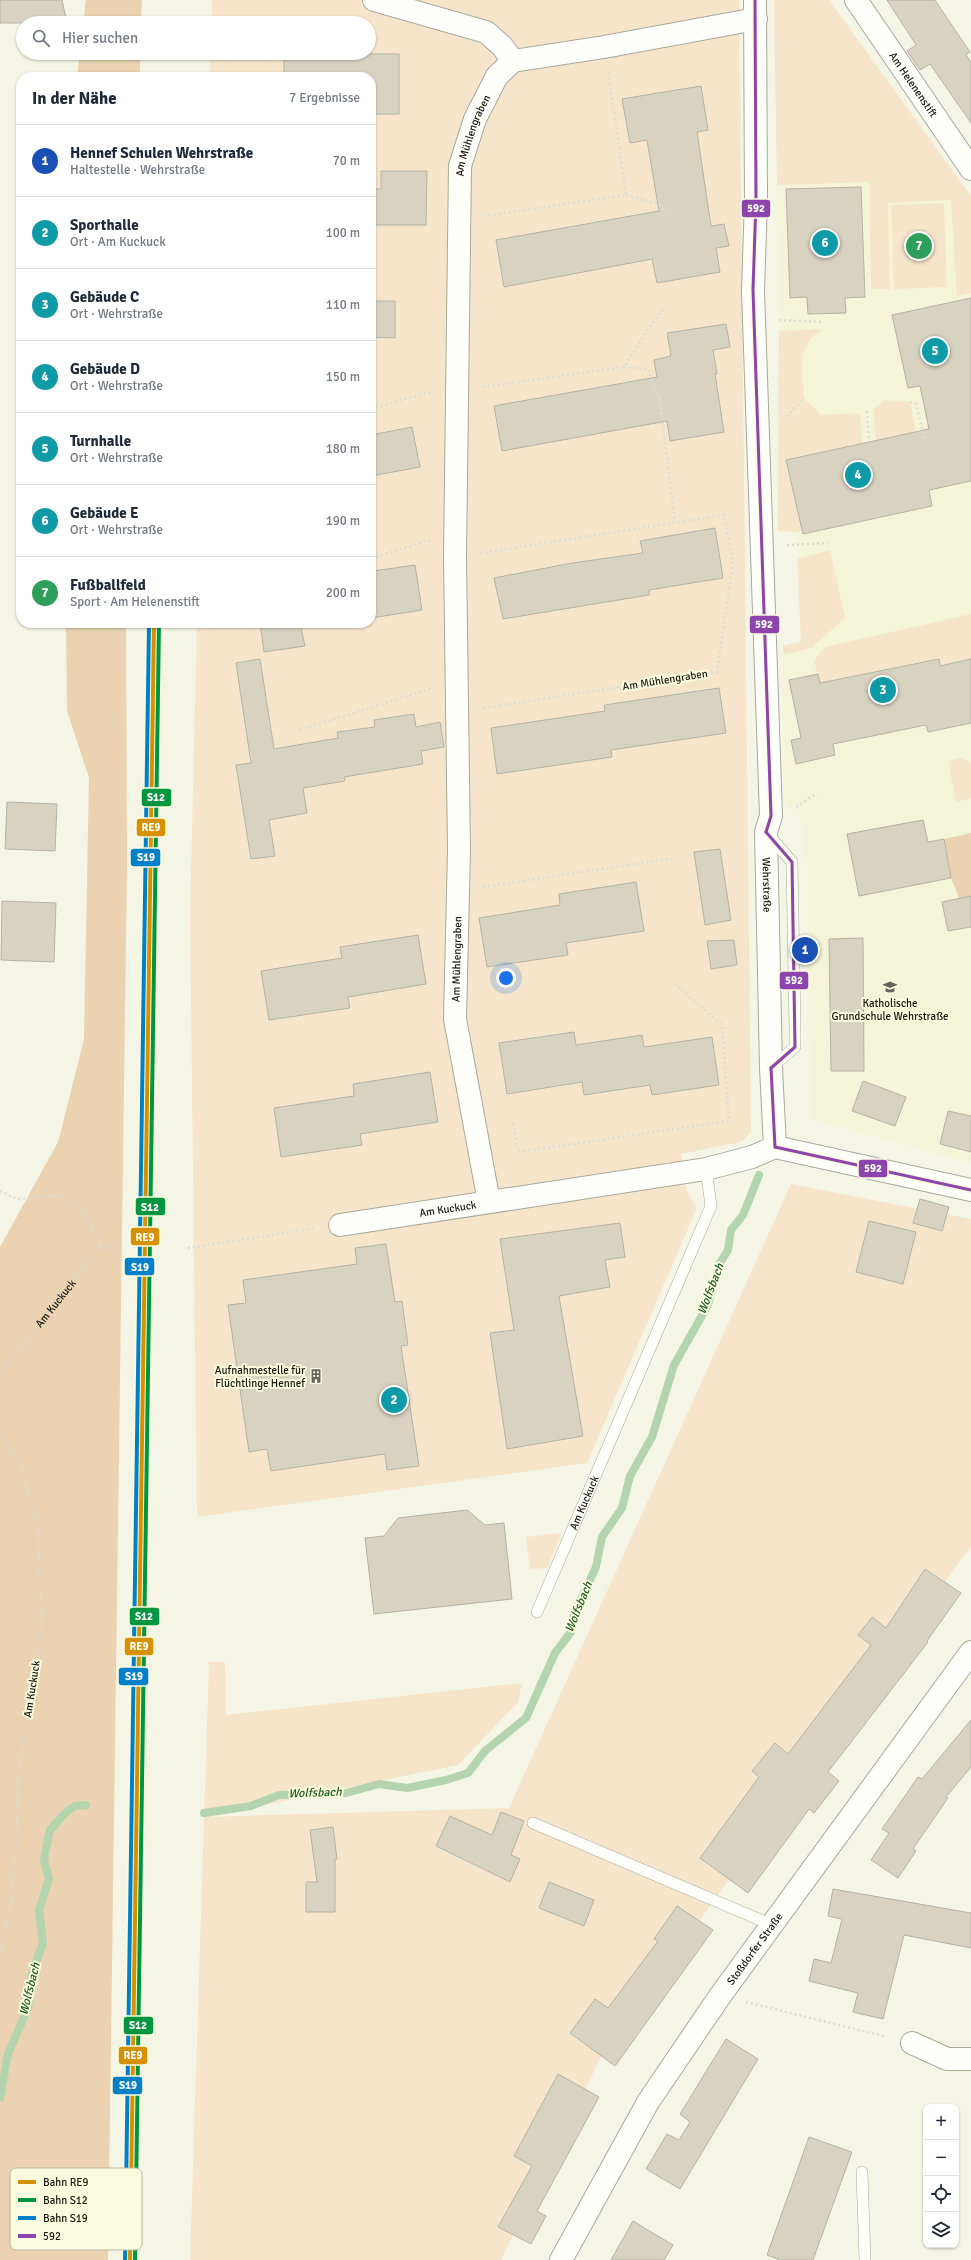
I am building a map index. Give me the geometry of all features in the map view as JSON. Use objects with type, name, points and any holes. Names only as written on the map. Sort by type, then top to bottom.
[{"type":"street","points":[[374,0],[486,32],[502,46],[513,61],[604,47],[756,10]]},
{"type":"street","name":"Am Helenenstift","points":[[856,0],[971,169]]},
{"type":"street","name":"Wehrstraße","points":[[756,10],[754,319],[771,816],[766,832],[774,1147]]},
{"type":"street","name":"Am Mühlengraben","points":[[488,1202],[455,1020],[458,891],[455,681],[455,532],[460,166],[475,119],[497,76],[513,61]]},
{"type":"street","points":[[774,1147],[971,1190]]},
{"type":"street","name":"Am Kuckuck","points":[[340,1225],[706,1169],[752,1157],[774,1147]]},
{"type":"street","name":"Stoßdorfer Straße","points":[[561,2260],[648,2102],[720,1996],[971,1652]]},
{"type":"street","points":[[912,2043],[947,2058],[971,2059]]},
{"type":"lane","name":"Am Kuckuck","points":[[537,1612],[711,1206],[706,1169]]},
{"type":"lane","points":[[533,1823],[772,1925]]},
{"type":"lane","points":[[862,2172],[865,2260]]},
{"type":"path","points":[[604,47],[626,195]]},
{"type":"path","points":[[460,220],[626,195],[659,204],[670,216]]},
{"type":"path","points":[[624,367],[648,329],[665,307]]},
{"type":"path","points":[[754,319],[824,322]]},
{"type":"path","points":[[376,408],[422,394],[624,367],[648,369],[660,400],[675,522]]},
{"type":"path","points":[[910,402],[916,404],[924,440]]},
{"type":"path","points":[[867,411],[869,442]]},
{"type":"path","name":"Am Mühlengraben","points":[[455,557],[724,515],[732,562],[717,672],[456,712]]},
{"type":"path","points":[[376,556],[455,532]]},
{"type":"path","points":[[761,546],[828,543]]},
{"type":"path","points":[[300,730],[455,681]]},
{"type":"path","points":[[458,891],[674,858]]},
{"type":"path","points":[[513,1123],[518,1152],[729,1121],[722,1025],[675,984]]},
{"type":"path","points":[[0,1191],[17,1199],[58,1195],[76,1205],[88,1219],[100,1247],[118,1248]]},
{"type":"path","points":[[188,1248],[340,1225]]},
{"type":"path","name":"Am Kuckuck","points":[[0,1373],[100,1247]]},
{"type":"path","name":"Am Kuckuck","points":[[0,1431],[22,1468],[38,1530],[42,1624],[18,1779],[16,1847],[10,1911],[0,1952]]},
{"type":"path","points":[[720,1996],[912,2043]]},
{"type":"shaded area","points":[[86,0],[142,0],[141,16],[84,16]]},
{"type":"shaded area","points":[[212,0],[739,0],[751,1132],[741,1142],[681,1154],[686,1189],[697,1208],[587,1463],[197,1517],[190,914],[197,628],[376,628],[376,72],[210,72],[211,60],[376,60],[376,16],[212,16]]},
{"type":"shaded area","points":[[774,0],[829,0],[971,196],[971,1163],[811,1119],[806,827],[785,803],[783,646],[801,642],[796,532],[778,531],[779,327]]},
{"type":"shaded area","points":[[774,0],[829,0],[971,196],[971,293],[957,296],[951,200],[888,203],[890,289],[871,289],[869,182],[777,185]]},
{"type":"shaded area","points":[[79,60],[140,60],[140,72],[78,72]]},
{"type":"shaded area","points":[[944,203],[947,287],[894,289],[891,205]]},
{"type":"shaded area","points":[[823,329],[814,336],[804,351],[802,368],[804,398],[821,415],[860,413],[862,443],[787,460],[802,530],[796,532],[778,531],[779,331]]},
{"type":"shaded area","points":[[884,400],[910,402],[916,432],[876,440],[874,409]]},
{"type":"shaded area","points":[[830,550],[845,618],[811,648],[783,655],[783,646],[801,642],[797,559]]},
{"type":"shaded area","points":[[971,614],[971,659],[940,666],[938,659],[820,683],[814,661],[825,647]]},
{"type":"shaded area","points":[[66,628],[126,628],[127,866],[109,2168],[10,2168],[10,2250],[108,2250],[108,2260],[0,2260],[0,1247],[58,1142],[84,1039],[89,778],[67,711]]},
{"type":"shaded area","points":[[961,758],[971,763],[971,798],[956,802],[948,761]]},
{"type":"shaded area","points":[[971,833],[971,896],[959,898],[951,878],[944,839]]},
{"type":"shaded area","points":[[791,1184],[971,1219],[971,1546],[602,2055],[501,2260],[190,2260],[209,1662],[225,1662],[226,1715],[522,1683],[518,1702],[458,1765],[207,1817],[509,1808]]},
{"type":"shaded area","points":[[562,1533],[547,1568],[530,1569],[526,1537]]},
{"type":"building","points":[[0,0],[62,0],[65,16],[16,16],[16,23],[0,23]]},
{"type":"building","points":[[887,0],[935,0],[970,52],[966,55],[971,62],[971,123],[930,64],[920,70],[907,51],[916,45]]},
{"type":"building","points":[[376,54],[399,54],[399,114],[376,114],[376,72],[284,72],[284,60],[376,60]]},
{"type":"building","points":[[701,86],[708,130],[697,132],[711,226],[724,224],[729,246],[716,248],[720,272],[657,283],[652,259],[504,287],[496,240],[659,211],[647,140],[630,143],[622,99]]},
{"type":"building","points":[[381,171],[427,171],[426,225],[376,225],[376,189],[381,189]]},
{"type":"building","points":[[861,187],[865,297],[845,298],[846,313],[808,314],[807,297],[790,298],[786,189]]},
{"type":"building","points":[[971,298],[971,481],[929,490],[932,506],[803,534],[786,460],[929,429],[920,386],[908,388],[892,315]]},
{"type":"building","points":[[376,301],[395,301],[395,338],[376,337]]},
{"type":"building","points":[[726,324],[730,347],[713,350],[717,374],[715,374],[724,432],[670,441],[667,421],[502,451],[494,406],[657,377],[654,360],[671,356],[667,333]]},
{"type":"building","points":[[412,427],[420,467],[376,475],[376,434]]},
{"type":"building","points":[[715,528],[723,578],[649,590],[649,595],[503,619],[494,578],[572,563],[643,553],[640,541]]},
{"type":"building","points":[[415,565],[422,610],[376,617],[376,571]]},
{"type":"building","points":[[261,628],[301,628],[305,646],[264,652]]},
{"type":"building","points":[[260,659],[274,749],[338,738],[337,732],[375,727],[374,720],[414,714],[416,727],[440,722],[444,747],[421,751],[423,764],[344,777],[345,781],[303,788],[307,813],[269,820],[275,856],[251,859],[236,765],[251,763],[236,663]]},
{"type":"building","points":[[939,659],[940,666],[971,659],[971,723],[928,732],[926,725],[833,744],[835,755],[796,764],[791,740],[801,738],[789,680],[818,674],[820,683]]},
{"type":"building","points":[[719,688],[726,733],[611,750],[612,757],[497,774],[491,728],[605,711],[604,705]]},
{"type":"building","points":[[7,802],[57,804],[55,851],[5,849]]},
{"type":"building","points":[[923,820],[928,842],[944,839],[951,878],[859,896],[847,834]]},
{"type":"building","points":[[720,849],[731,920],[705,925],[694,852]]},
{"type":"building","points":[[636,882],[644,931],[566,943],[568,955],[487,967],[479,918],[560,905],[559,894]]},
{"type":"building","points":[[971,896],[971,927],[948,931],[942,902]]},
{"type":"building","points":[[2,901],[56,903],[54,962],[1,960]]},
{"type":"building","points":[[418,935],[426,984],[348,997],[350,1008],[269,1020],[261,971],[342,958],[340,947]]},
{"type":"building","points":[[863,938],[864,1071],[831,1071],[829,939]]},
{"type":"building","points":[[734,940],[737,965],[711,969],[707,941]]},
{"type":"building","points":[[574,1032],[576,1045],[642,1035],[644,1047],[712,1037],[719,1085],[652,1095],[650,1085],[584,1095],[582,1082],[507,1094],[499,1043]]},
{"type":"building","points":[[430,1072],[438,1122],[360,1134],[362,1145],[281,1157],[274,1108],[354,1096],[353,1084]]},
{"type":"building","points":[[863,1081],[906,1097],[895,1126],[852,1111]]},
{"type":"building","points":[[948,1111],[971,1116],[971,1152],[940,1144]]},
{"type":"building","points":[[920,1199],[949,1207],[942,1231],[913,1223]]},
{"type":"building","points":[[869,1221],[916,1232],[903,1284],[856,1272]]},
{"type":"building","points":[[620,1223],[625,1257],[605,1260],[610,1287],[559,1296],[583,1436],[507,1449],[490,1333],[514,1330],[500,1239]]},
{"type":"building","name":"Aufnahmestelle für Flüchtlinge Hennef","points":[[386,1244],[395,1302],[402,1301],[408,1345],[401,1346],[419,1466],[387,1470],[385,1454],[271,1471],[267,1449],[249,1452],[228,1305],[246,1303],[243,1280],[357,1264],[355,1248]]},
{"type":"building","points":[[467,1510],[485,1525],[504,1523],[512,1599],[374,1614],[365,1538],[384,1536],[398,1518]]},
{"type":"building","points":[[925,1569],[961,1593],[927,1641],[928,1642],[828,1772],[839,1781],[814,1813],[809,1809],[748,1893],[700,1858],[759,1777],[752,1771],[775,1743],[788,1754],[871,1645],[858,1635],[872,1617],[886,1628]]},
{"type":"building","points":[[971,1720],[971,1767],[946,1797],[948,1798],[913,1849],[916,1851],[898,1878],[871,1860],[889,1833],[882,1829],[918,1777],[922,1779]]},
{"type":"building","points":[[501,1812],[524,1821],[511,1855],[520,1859],[510,1882],[436,1846],[450,1816],[492,1835]]},
{"type":"building","points":[[333,1827],[337,1859],[335,1859],[335,1912],[306,1912],[306,1882],[317,1882],[310,1830]]},
{"type":"building","points":[[549,1882],[594,1900],[584,1926],[539,1908]]},
{"type":"building","points":[[833,1889],[971,1913],[971,1948],[904,1935],[883,2019],[853,2012],[858,1993],[809,1981],[814,1959],[831,1963],[842,1919],[828,1916]]},
{"type":"building","points":[[677,1906],[713,1930],[615,2066],[570,2033],[595,1999],[608,2008],[658,1941],[654,1939]]},
{"type":"building","points":[[726,2039],[758,2059],[680,2189],[646,2169],[667,2134],[679,2140],[690,2122],[680,2114]]},
{"type":"building","points":[[558,2074],[599,2097],[537,2211],[546,2216],[531,2244],[498,2227],[532,2166],[514,2156]]},
{"type":"building","points":[[809,2137],[852,2152],[813,2260],[780,2260],[767,2255]]},
{"type":"building","points":[[633,2221],[673,2245],[664,2260],[611,2260]]},
{"type":"waterway","name":"Wolfsbach","points":[[204,1813],[251,1806],[279,1795],[346,1793],[379,1784],[407,1788],[446,1780],[468,1773],[485,1751],[526,1718],[555,1653],[571,1632],[573,1617],[596,1567],[602,1537],[622,1508],[630,1476],[652,1437],[674,1365],[708,1305],[720,1263],[728,1250],[731,1230],[743,1215],[759,1175]]},
{"type":"waterway","name":"Wolfsbach","points":[[0,2098],[8,2054],[28,2008],[32,1973],[43,1943],[39,1910],[49,1879],[44,1859],[50,1830],[66,1812],[75,1806],[86,1805]]},
{"type":"rail line","name":"S19","points":[[126,2168],[149,628]]},
{"type":"rail line","name":"RE9","points":[[131,2168],[154,628]]},
{"type":"rail line","name":"S12","points":[[136,2168],[159,628]]},
{"type":"rail line","name":"S19","points":[[125,2250],[125,2260]]},
{"type":"rail line","name":"RE9","points":[[130,2250],[130,2260]]},
{"type":"rail line","name":"S12","points":[[135,2250],[135,2260]]},
{"type":"transit line","name":"592","points":[[755,0],[756,200],[753,290],[771,816],[766,832]]},
{"type":"transit line","name":"592","points":[[766,832],[792,862],[795,1047],[771,1068]]},
{"type":"transit line","name":"592","points":[[771,1068],[775,1147]]},
{"type":"transit line","name":"592","points":[[775,1147],[971,1190]]},
{"type":"place","name":"Gebäude E","points":[[825,243]]},
{"type":"place","name":"Fußballfeld","points":[[919,246]]},
{"type":"place","name":"Turnhalle","points":[[935,351]]},
{"type":"place","name":"Gebäude D","points":[[858,475]]},
{"type":"place","name":"Gebäude C","points":[[883,690]]},
{"type":"place","name":"Hennef Schulen Wehrstraße","points":[[805,950]]},
{"type":"place","name":"Katholische Grundschule Wehrstraße","points":[[890,987]]},
{"type":"place","name":"Aufnahmestelle für Flüchtlinge Hennef","points":[[316,1376]]},
{"type":"place","name":"Sporthalle","points":[[394,1400]]}]
